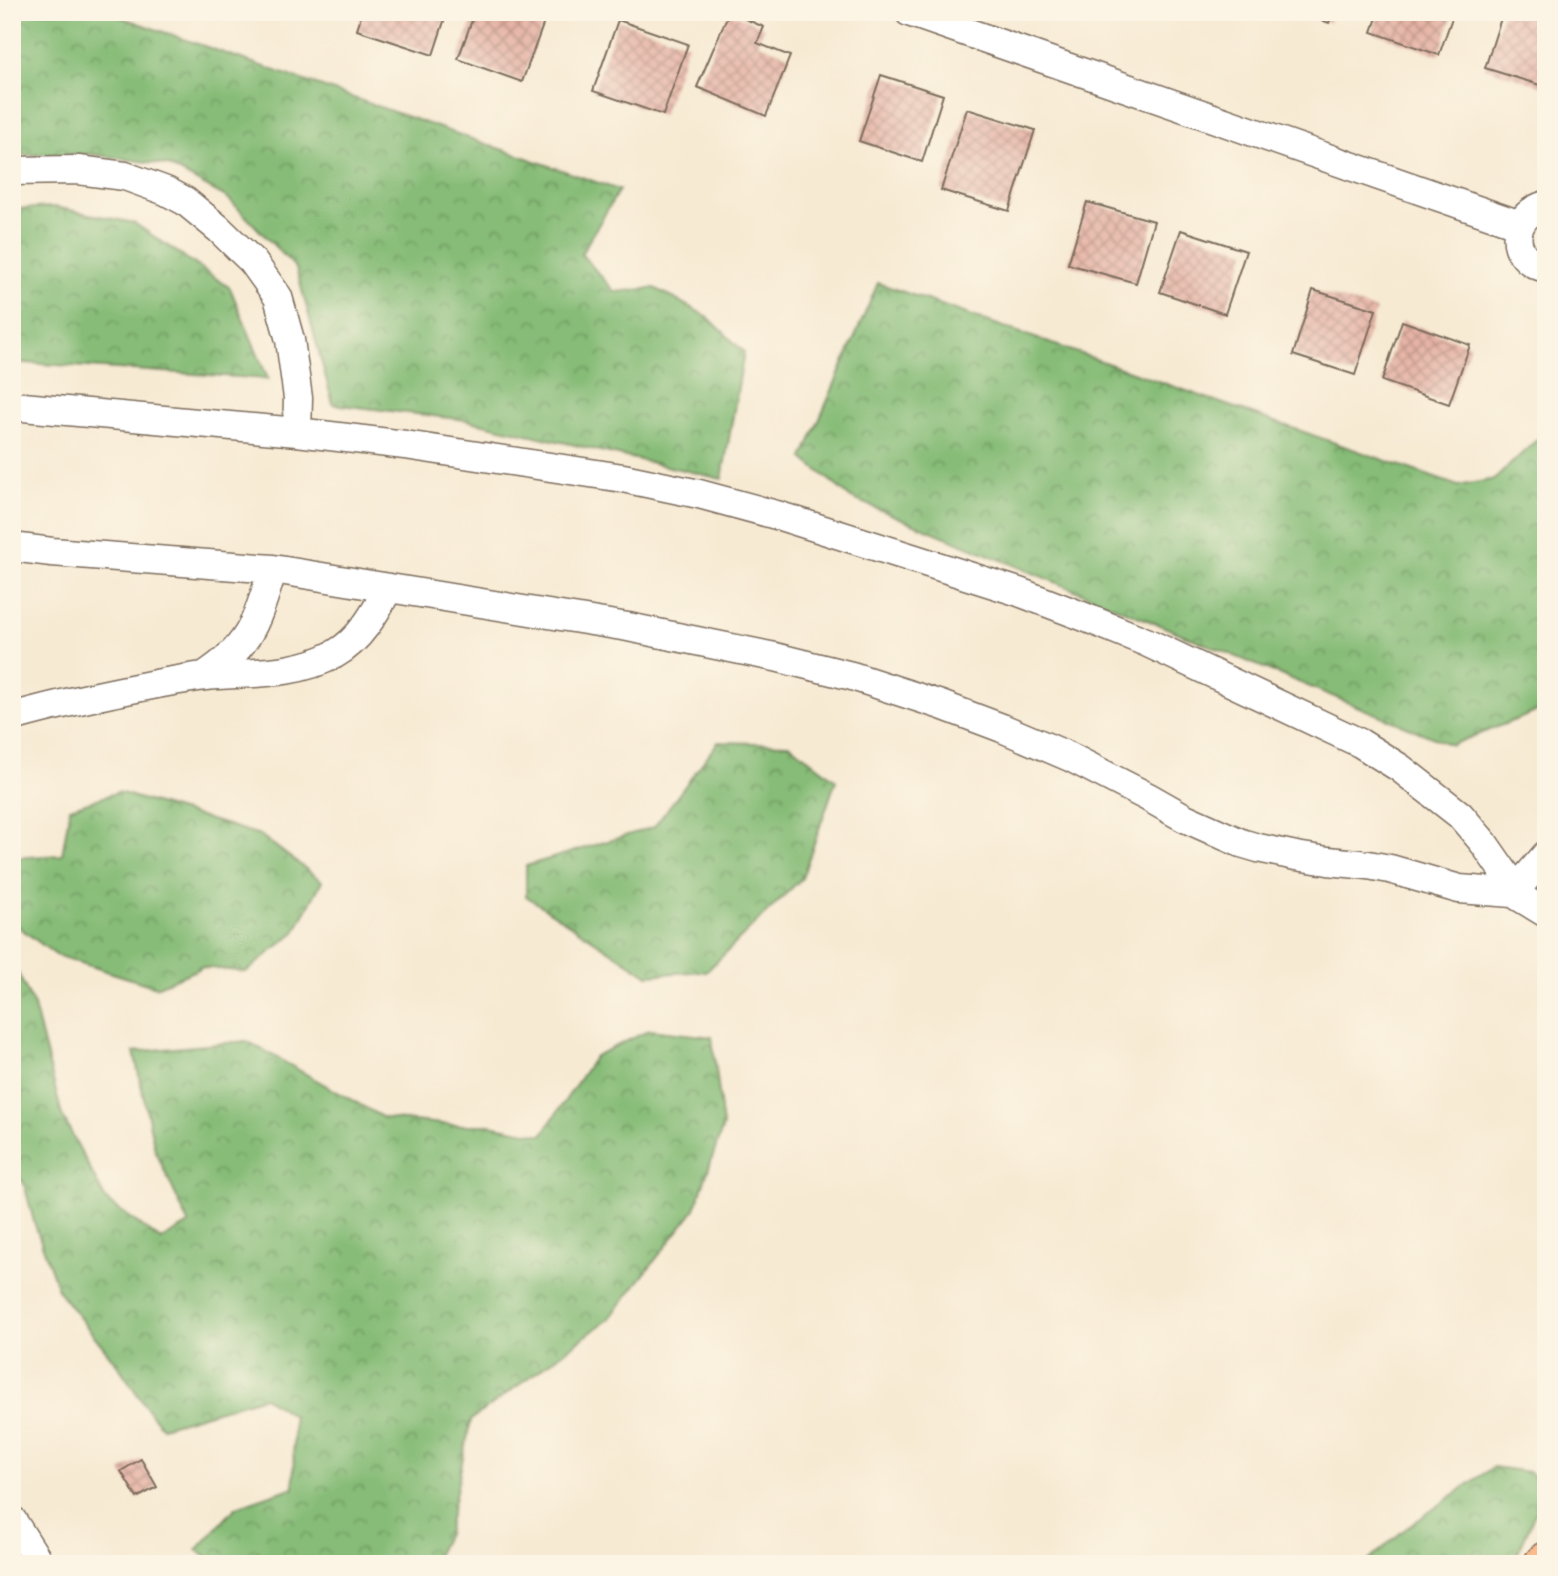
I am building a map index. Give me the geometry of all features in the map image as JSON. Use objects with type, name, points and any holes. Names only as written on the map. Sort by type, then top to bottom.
[{"type":"street","points":[[909,12],[1520,225]]},
{"type":"street","points":[[12,171],[78,170],[125,176],[185,201],[219,229],[253,262],[278,297],[290,340],[298,398],[297,432]]},
{"type":"street","points":[[1546,205],[1535,208],[1526,215],[1518,235],[1523,254],[1530,261],[1546,268]]},
{"type":"street","points":[[12,406],[297,432],[405,445],[635,481],[699,494],[793,520],[1019,592],[1146,642],[1341,733],[1381,756],[1410,775],[1460,815],[1506,875],[1513,893]]},
{"type":"street","points":[[12,547],[273,569],[628,627],[775,657],[852,676],[941,705],[1032,740],[1185,818],[1241,843],[1296,856],[1368,864],[1459,889],[1513,893],[1546,913]]},
{"type":"street","points":[[204,676],[226,662],[244,642],[253,627],[273,569]]},
{"type":"street","points":[[12,717],[90,697],[204,676],[255,674],[312,664],[334,655],[348,645],[374,615],[388,589]]},
{"type":"street","points":[[1513,893],[1546,855]]},
{"type":"street","points":[[12,1520],[40,1564]]},
{"type":"green space","points":[[12,12],[106,12],[619,190],[581,254],[615,292],[655,288],[708,317],[744,352],[722,479],[466,420],[333,404],[296,268],[228,198],[167,165],[90,154],[12,155]]},
{"type":"green space","points":[[55,207],[134,223],[230,288],[268,379],[12,362],[12,209]]},
{"type":"green space","points":[[878,283],[1458,486],[1495,479],[1546,431],[1546,708],[1451,745],[851,498],[803,458]]},
{"type":"green space","points":[[718,742],[789,744],[836,780],[802,878],[707,971],[647,975],[526,896],[526,866],[654,827]]},
{"type":"green space","points":[[118,792],[260,835],[322,881],[295,932],[246,972],[203,967],[156,987],[56,955],[12,922],[12,858],[62,855],[70,808]]},
{"type":"green space","points":[[12,961],[34,1006],[62,1115],[106,1200],[161,1240],[189,1224],[155,1150],[134,1052],[247,1041],[384,1118],[452,1125],[490,1125],[542,1135],[595,1056],[650,1030],[712,1037],[723,1126],[695,1209],[609,1319],[471,1420],[447,1534],[432,1564],[220,1564],[197,1550],[236,1507],[294,1487],[293,1416],[264,1397],[162,1427],[117,1364],[59,1292],[34,1222],[24,1183],[12,1169]]},
{"type":"green space","points":[[1493,1467],[1529,1472],[1545,1490],[1513,1564],[1365,1564],[1404,1530]]},
{"type":"building","points":[[362,12],[447,12],[433,55],[357,30]]},
{"type":"building","points":[[475,12],[516,12],[544,22],[522,82],[458,59]]},
{"type":"building","points":[[729,12],[764,27],[757,43],[790,56],[766,116],[697,87]]},
{"type":"building","points":[[1300,12],[1333,12],[1329,23]]},
{"type":"building","points":[[1379,12],[1454,12],[1439,55],[1372,32]]},
{"type":"building","points":[[1503,12],[1535,12],[1546,16],[1546,87],[1485,68]]},
{"type":"building","points":[[618,20],[688,44],[663,115],[593,91]]},
{"type":"building","points":[[881,75],[943,95],[922,162],[859,141]]},
{"type":"building","points":[[967,109],[1035,130],[1009,211],[941,190]]},
{"type":"building","points":[[1087,202],[1154,221],[1136,283],[1068,264]]},
{"type":"building","points":[[1181,230],[1246,251],[1225,314],[1160,292]]},
{"type":"building","points":[[1313,290],[1376,310],[1355,375],[1293,355]]},
{"type":"building","points":[[1402,321],[1470,345],[1449,404],[1382,381]]},
{"type":"building","points":[[141,1459],[157,1487],[137,1498],[121,1471]]}]
